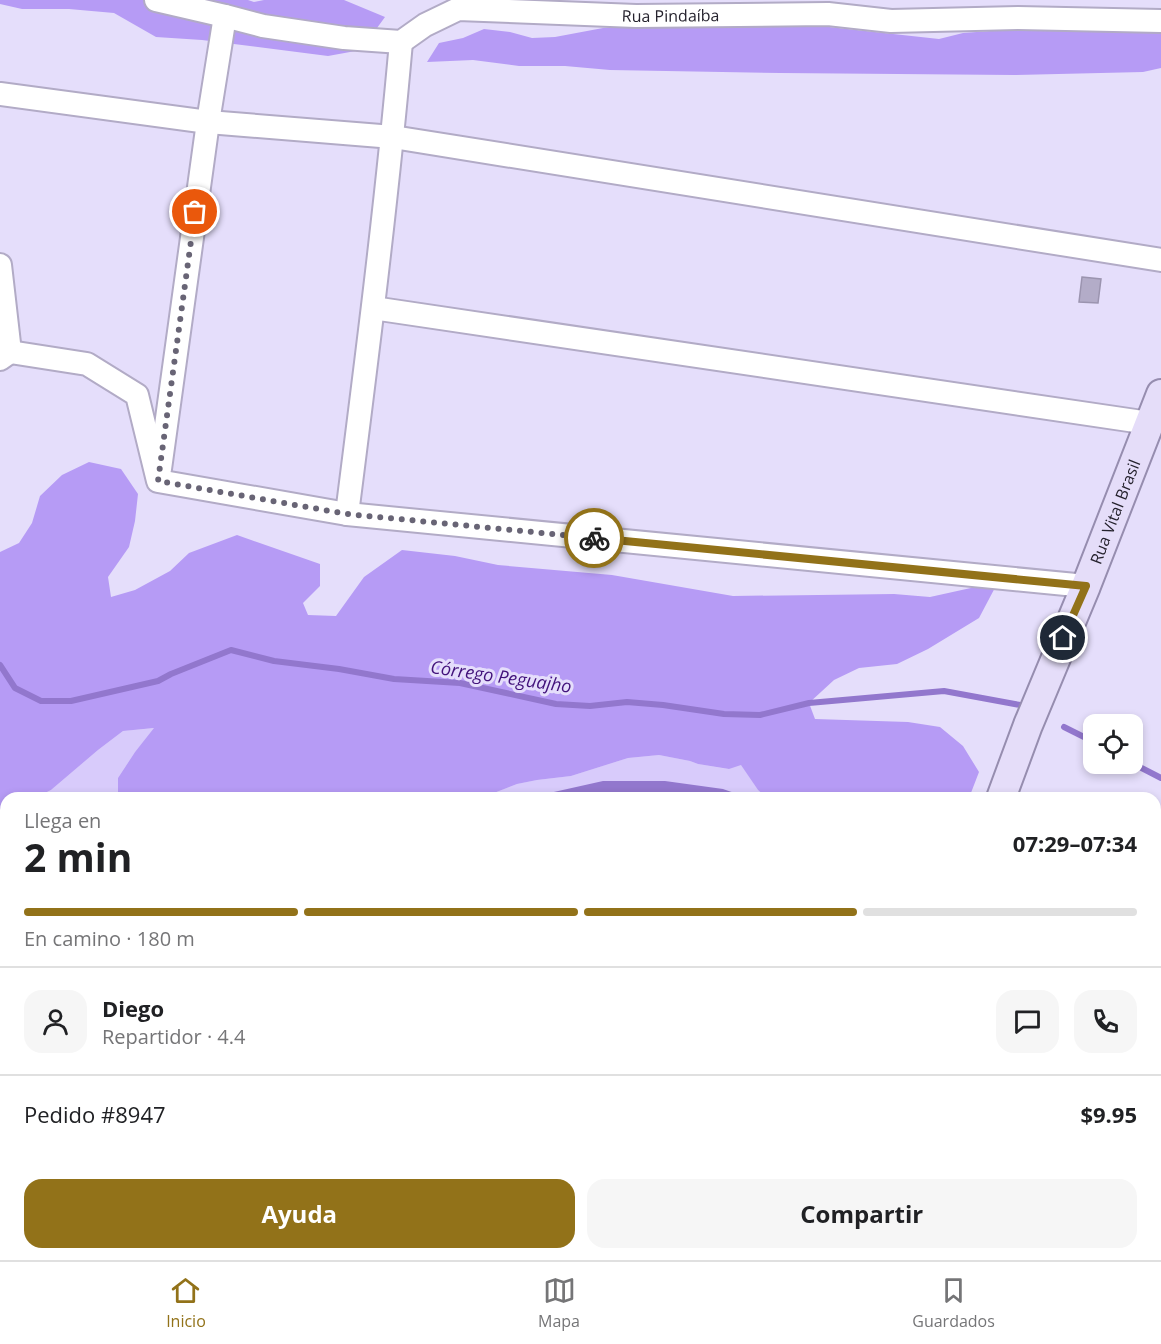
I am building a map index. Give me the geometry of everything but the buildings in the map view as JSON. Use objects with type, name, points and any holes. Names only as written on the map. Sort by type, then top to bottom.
[{"type":"main road","name":"Rua Vital Brasil","points":[[1003,792],[1161,394]]},
{"type":"street","points":[[156,0],[263,26],[344,38],[401,42],[393,137],[347,514]]},
{"type":"street","name":"Rua Pindaíba","points":[[401,42],[425,26],[458,9],[636,16],[827,7],[891,21],[1018,18],[1161,21]]},
{"type":"street","points":[[158,481],[225,16]]},
{"type":"street","points":[[0,94],[208,122],[393,137],[1161,260]]},
{"type":"street","points":[[0,265],[5,356],[87,364],[137,395],[158,481]]},
{"type":"street","points":[[373,308],[1149,423]]},
{"type":"street","points":[[158,481],[347,514],[1086,586]]},
{"type":"shaded area","points":[[0,0],[248,0],[254,2],[344,0],[385,17],[361,50],[328,56],[202,40],[156,37],[114,13],[69,9],[22,9],[0,4]]},
{"type":"shaded area","points":[[702,25],[725,28],[820,26],[939,39],[963,33],[990,31],[1161,27],[1161,68],[1143,72],[1014,75],[610,70],[565,66],[519,66],[473,60],[427,62],[439,43],[463,38],[484,29],[510,32],[532,38],[555,37],[603,28]]},
{"type":"shaded area","points":[[89,462],[121,469],[138,494],[129,547],[108,577],[111,597],[135,590],[170,571],[189,553],[237,535],[320,564],[320,586],[303,603],[308,615],[336,616],[364,577],[402,550],[455,556],[498,565],[612,575],[733,596],[894,594],[930,597],[998,582],[979,618],[928,649],[897,664],[859,668],[834,680],[809,703],[815,719],[908,722],[940,727],[963,746],[979,772],[971,792],[760,792],[741,765],[729,769],[659,755],[628,758],[571,776],[517,784],[496,792],[118,792],[118,778],[154,728],[123,731],[47,792],[0,792],[0,552],[19,543],[32,523],[40,496],[62,475]]},
{"type":"shaded area","points":[[155,728],[135,752],[118,778],[118,792],[47,792],[51,790],[123,731]]},
{"type":"shaded area","points":[[659,755],[728,769],[741,764],[760,792],[732,792],[723,789],[633,792],[496,792],[517,784],[571,776],[628,758]]},
{"type":"shaded area","points":[[603,781],[665,781],[732,792],[554,792]]},
{"type":"waterway","name":"Córrego Peguajho","points":[[0,665],[15,688],[41,701],[71,701],[158,681],[231,650],[274,661],[394,679],[460,683],[556,704],[590,706],[627,702],[724,714],[760,715],[809,703],[944,691],[1020,705]]},
{"type":"waterway","name":"Córrego Peguajho","points":[[1064,727],[1083,736]]},
{"type":"waterway","name":"Córrego Peguajho","points":[[1143,769],[1161,778]]},
{"type":"way so far","points":[[195,212],[158,481],[347,514],[594,538]]},
{"type":"route","points":[[594,538],[1086,586],[1063,638]]}]
